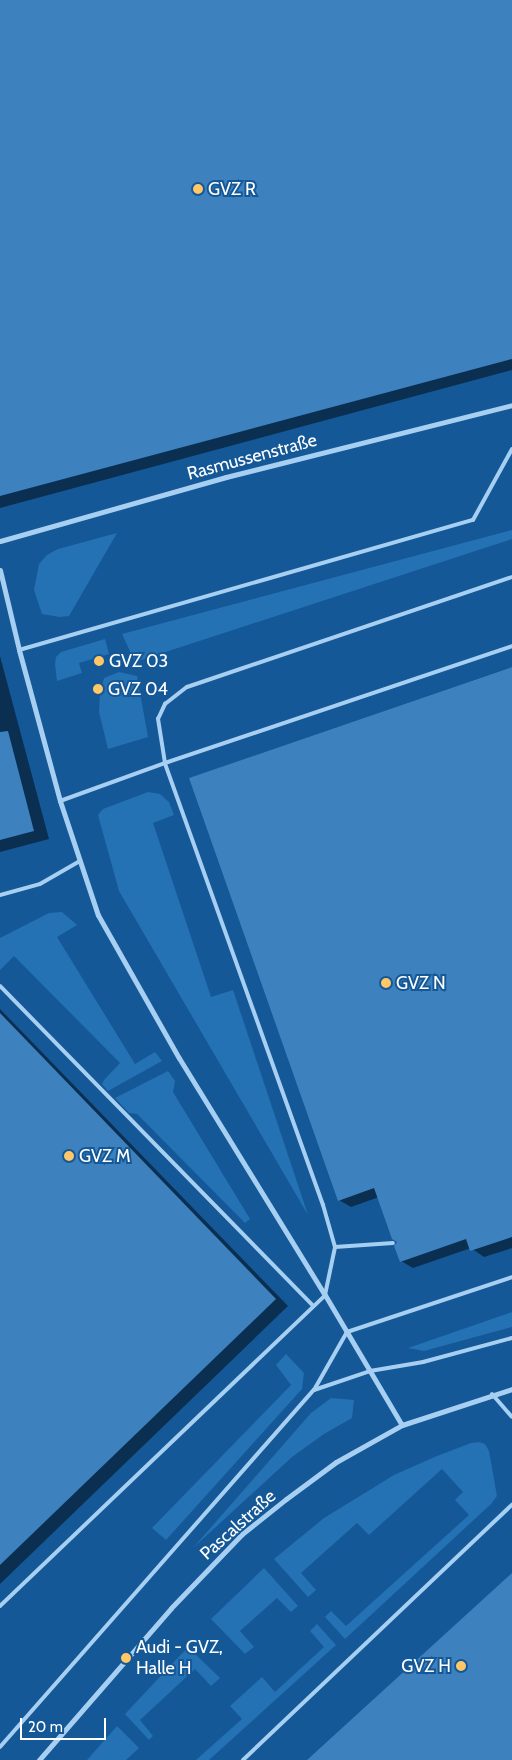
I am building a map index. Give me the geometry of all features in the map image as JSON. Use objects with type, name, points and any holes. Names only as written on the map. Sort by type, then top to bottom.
[{"type":"street","name":"Rasmussenstraße","points":[[0,541],[226,478],[512,405]]},
{"type":"street","points":[[0,570],[3,593],[60,801],[98,915],[180,1058],[402,1425]]},
{"type":"street","name":"Pascalstraße","points":[[39,1760],[126,1658],[242,1534],[336,1462],[402,1425],[512,1389]]},
{"type":"lane","points":[[19,650],[473,520],[512,449]]},
{"type":"lane","points":[[0,1606],[325,1295],[335,1247],[323,1205],[165,763],[158,719],[165,704],[187,687],[512,577]]},
{"type":"lane","points":[[60,801],[165,763],[512,646]]},
{"type":"lane","points":[[0,895],[40,884],[80,861]]},
{"type":"lane","points":[[0,986],[313,1306]]},
{"type":"lane","points":[[335,1247],[393,1243]]},
{"type":"lane","points":[[0,1747],[314,1390],[347,1332],[512,1277]]},
{"type":"lane","points":[[314,1390],[370,1371],[423,1362],[512,1338]]},
{"type":"lane","points":[[492,1394],[512,1417]]},
{"type":"lane","points":[[242,1760],[512,1505]]},
{"type":"shaded area","points":[[512,530],[512,539],[135,662],[122,634]]},
{"type":"shaded area","points":[[117,533],[69,616],[60,617],[42,614],[34,590],[39,564],[47,555],[58,549]]},
{"type":"shaded area","points":[[105,639],[109,654],[79,663],[82,673],[57,681],[56,657],[61,652]]},
{"type":"shaded area","points":[[119,672],[137,676],[148,737],[108,749],[99,712],[100,693],[104,678]]},
{"type":"shaded area","points":[[148,792],[160,794],[169,802],[174,815],[153,823],[211,997],[233,990],[308,1215],[119,891],[98,815],[103,809]]},
{"type":"shaded area","points":[[62,912],[77,925],[57,937],[135,1064],[155,1052],[162,1061],[108,1091],[102,1084],[120,1063],[14,956],[0,970],[0,938],[49,913]]},
{"type":"shaded area","points":[[168,1071],[175,1081],[173,1092],[250,1219],[245,1223],[137,1114],[129,1113],[115,1098]]},
{"type":"shaded area","points":[[512,1312],[512,1327],[424,1351],[408,1348]]},
{"type":"shaded area","points":[[286,1354],[304,1373],[302,1389],[166,1540],[152,1528],[291,1385],[276,1365]]},
{"type":"shaded area","points":[[331,1398],[354,1400],[352,1418],[324,1434],[292,1457],[193,1548],[311,1413]]},
{"type":"shaded area","points":[[479,1442],[485,1444],[489,1451],[497,1496],[491,1504],[345,1639],[325,1617],[331,1611],[346,1626],[469,1515],[455,1500],[463,1492],[442,1469],[369,1535],[357,1523],[301,1573],[316,1590],[308,1597],[274,1559],[324,1518],[394,1475],[437,1456],[471,1443]]},
{"type":"shaded area","points":[[264,1568],[298,1606],[291,1612],[277,1598],[240,1631],[254,1647],[245,1654],[211,1619]]},
{"type":"shaded area","points":[[317,1624],[336,1645],[209,1760],[196,1760],[242,1719],[230,1706],[262,1677],[275,1692],[324,1647],[310,1631]]},
{"type":"shaded area","points":[[188,1647],[220,1678],[211,1686],[195,1669],[140,1720],[153,1736],[149,1740],[125,1714]]},
{"type":"shaded area","points":[[117,1726],[139,1748],[126,1760],[87,1760]]},
{"type":"building","name":"GVZ R","points":[[0,0],[512,0],[512,359],[0,496]]},
{"type":"building","name":"GVZ N","points":[[512,667],[512,1237],[470,1251],[466,1239],[400,1262],[394,1246],[397,1242],[392,1239],[374,1188],[338,1201],[189,778]]},
{"type":"building","points":[[8,731],[34,831],[0,840],[0,732]]},
{"type":"building","name":"GVZ M","points":[[0,1013],[276,1299],[0,1565]]},
{"type":"building","name":"GVZ H","points":[[512,1573],[512,1760],[307,1760]]},
{"type":"place","name":"GVZ R","points":[[198,189]]},
{"type":"place","name":"GVZ 03","points":[[99,661]]},
{"type":"place","name":"GVZ 04","points":[[98,689]]},
{"type":"place","name":"GVZ N","points":[[386,983]]},
{"type":"place","name":"GVZ M","points":[[69,1156]]},
{"type":"place","name":"Audi - GVZ, Halle H","points":[[126,1658]]},
{"type":"place","name":"GVZ H","points":[[461,1666]]}]
